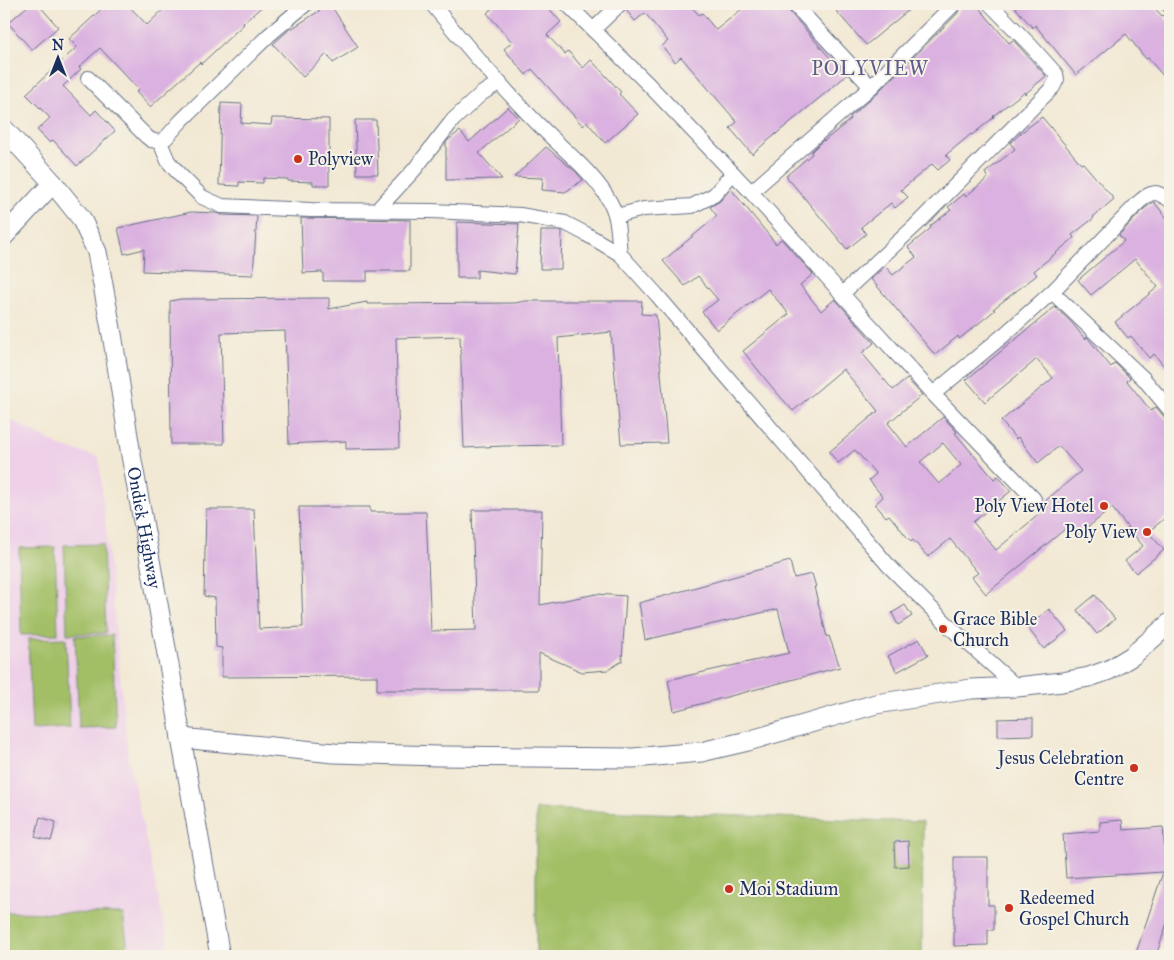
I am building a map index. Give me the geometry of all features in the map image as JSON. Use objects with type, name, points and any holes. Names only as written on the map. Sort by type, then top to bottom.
[{"type":"street","points":[[88,78],[147,137],[160,142],[269,35],[306,4]]},
{"type":"street","points":[[432,4],[542,128],[596,181],[611,203],[616,216],[620,254]]},
{"type":"street","points":[[568,4],[752,192],[933,394],[1034,499]]},
{"type":"street","points":[[593,30],[620,4]]},
{"type":"street","points":[[794,4],[871,87]]},
{"type":"street","points":[[752,192],[871,87],[954,4]]},
{"type":"street","points":[[842,294],[916,225],[1056,82],[1056,74],[990,4]]},
{"type":"street","points":[[377,210],[414,170],[453,120],[481,94],[500,82]]},
{"type":"street","name":"Ondiek Highway","points":[[4,129],[53,183],[81,218],[96,252],[220,956]]},
{"type":"street","points":[[160,142],[168,161],[179,174],[202,197],[222,206],[520,215],[564,223],[620,254],[888,565],[952,629],[1017,687]]},
{"type":"street","points":[[616,216],[644,209],[692,206],[714,195],[733,173]]},
{"type":"street","points":[[4,236],[53,183]]},
{"type":"street","points":[[933,394],[1052,292],[1148,194],[1160,193],[1170,200]]},
{"type":"street","points":[[1052,292],[1143,378],[1170,410]]},
{"type":"street","points":[[181,738],[334,753],[439,756],[633,758],[701,752],[748,741],[876,704],[971,689],[1017,687],[1089,677],[1109,670],[1132,656],[1170,623]]},
{"type":"shaded area","points":[[11,420],[60,446],[99,457],[128,757],[171,956],[4,956],[4,421]]},
{"type":"green space","points":[[103,544],[106,633],[67,634],[64,545]]},
{"type":"green space","points":[[55,547],[58,634],[21,635],[19,548]]},
{"type":"green space","points":[[112,635],[116,727],[79,728],[75,636]]},
{"type":"green space","points":[[66,638],[70,728],[32,730],[28,639]]},
{"type":"green space","name":"Moi Stadium","points":[[536,809],[923,822],[922,956],[536,956]]},
{"type":"green space","points":[[4,912],[123,914],[129,956],[4,956]]},
{"type":"building","points":[[30,4],[38,4],[58,27],[32,50],[8,23]]},
{"type":"building","points":[[107,4],[127,4],[147,25],[169,4],[265,4],[201,64],[200,62],[150,107],[136,92],[139,90],[100,48],[79,67],[81,69],[63,86],[91,115],[96,110],[115,131],[77,166],[53,140],[50,143],[37,130],[50,118],[26,94],[77,47],[69,39]]},
{"type":"building","points":[[330,4],[358,47],[333,63],[327,54],[303,77],[273,44],[290,29]]},
{"type":"building","points":[[497,4],[545,4],[561,22],[547,35],[565,54],[568,51],[583,68],[591,60],[621,92],[619,94],[638,114],[605,143],[587,122],[583,126],[532,69],[526,75],[504,49],[512,42],[487,13]]},
{"type":"building","points":[[629,4],[689,4],[699,15],[702,13],[716,30],[748,4],[785,4],[788,10],[847,75],[752,154],[730,128],[737,122],[681,57],[675,62],[662,46],[668,41],[645,13],[635,21],[626,10]]},
{"type":"building","points":[[830,4],[916,4],[866,45]]},
{"type":"building","points":[[963,4],[976,4],[1009,43],[1013,40],[1046,76],[946,155],[950,160],[938,170],[932,164],[901,190],[908,197],[895,208],[891,203],[861,227],[866,234],[847,249],[786,176],[812,154],[811,152],[823,140],[851,119],[850,117],[956,15]]},
{"type":"building","points":[[1012,4],[1151,4],[1170,24],[1170,84],[1148,58],[1146,59],[1126,34],[1076,75],[1035,25],[1033,28]]},
{"type":"building","points":[[221,103],[242,104],[241,123],[271,125],[272,118],[329,119],[329,185],[313,185],[313,182],[263,178],[263,183],[239,182],[239,186],[219,185]]},
{"type":"building","points":[[508,107],[519,118],[479,153],[502,179],[446,180],[446,143],[448,140],[460,131],[469,142]]},
{"type":"building","points":[[1042,117],[1081,164],[1083,163],[1114,199],[1072,235],[1074,238],[1034,271],[1037,275],[993,309],[995,310],[959,339],[958,336],[935,355],[871,279],[885,266],[893,275],[916,257],[908,247],[931,228],[930,226],[951,210],[948,207],[964,194],[966,196],[988,178],[985,173],[1015,149],[1010,143]]},
{"type":"building","points":[[355,120],[376,120],[378,174],[357,174]]},
{"type":"building","points":[[546,147],[583,180],[565,192],[542,190],[543,178],[514,177]]},
{"type":"building","points":[[731,189],[776,244],[781,239],[813,274],[800,285],[821,311],[835,299],[874,343],[862,353],[893,390],[907,379],[922,395],[888,423],[907,447],[943,417],[994,479],[998,476],[1011,491],[973,522],[996,550],[1048,507],[1044,502],[1081,471],[1059,446],[1038,463],[1018,437],[1016,439],[1001,421],[1053,378],[1037,359],[985,402],[966,380],[1055,307],[1085,339],[1087,337],[1111,367],[1115,363],[1130,378],[1127,381],[1151,411],[1156,407],[1170,424],[1170,514],[1148,532],[1164,550],[1136,573],[1125,561],[1143,546],[1112,508],[1078,535],[1070,525],[986,594],[972,577],[978,573],[950,539],[928,557],[913,540],[911,542],[889,515],[886,517],[875,504],[883,497],[869,480],[876,474],[855,450],[838,463],[829,452],[878,411],[843,369],[793,411],[743,351],[789,314],[768,289],[717,330],[702,312],[718,300],[698,276],[685,286],[663,261],[717,216],[710,207],[720,201]],"holes":[[[943,443],[961,465],[939,484],[920,462]]]},
{"type":"building","points":[[1154,202],[1170,222],[1170,373],[1154,354],[1149,358],[1131,336],[1128,338],[1115,322],[1158,287],[1135,259],[1091,295],[1078,280],[1124,241],[1119,235],[1145,208]]},
{"type":"building","points":[[191,212],[257,216],[253,275],[143,271],[144,249],[124,254],[118,228]]},
{"type":"building","points":[[301,218],[410,220],[410,271],[367,271],[367,281],[323,281],[323,272],[303,273]]},
{"type":"building","points":[[457,222],[519,224],[515,274],[477,270],[477,278],[457,278]]},
{"type":"building","points":[[541,231],[562,231],[561,269],[540,269]]},
{"type":"building","points":[[329,298],[329,309],[367,302],[367,304],[642,301],[641,314],[656,315],[667,443],[621,444],[611,332],[558,338],[561,445],[464,448],[460,336],[396,338],[399,448],[346,449],[346,441],[289,444],[285,331],[221,333],[224,444],[171,444],[170,301],[181,299]]},
{"type":"building","points":[[299,507],[370,507],[370,512],[426,512],[431,631],[476,630],[472,510],[542,510],[540,605],[596,594],[626,596],[622,661],[608,670],[582,672],[539,653],[539,690],[377,690],[377,676],[222,677],[222,648],[216,647],[215,598],[204,596],[206,509],[254,509],[259,629],[303,627]]},
{"type":"building","points":[[790,561],[794,578],[812,574],[827,637],[829,636],[840,667],[674,711],[668,680],[789,653],[778,609],[645,640],[639,603]]},
{"type":"building","points":[[1095,595],[1115,619],[1097,634],[1077,610]]},
{"type":"building","points":[[905,605],[912,616],[898,625],[892,613]]},
{"type":"building","points":[[1049,609],[1067,631],[1044,649],[1027,627]]},
{"type":"building","points":[[919,639],[928,655],[897,672],[888,656]]},
{"type":"building","points":[[1033,718],[1033,735],[998,736],[998,719]]},
{"type":"building","points":[[40,817],[56,822],[51,841],[35,837]]},
{"type":"building","points":[[1122,820],[1123,830],[1163,827],[1166,864],[1168,857],[1170,857],[1170,914],[1156,956],[1135,956],[1163,872],[1066,878],[1063,834],[1100,831],[1100,822]]},
{"type":"building","points":[[908,841],[909,866],[895,867],[894,842]]},
{"type":"building","points":[[954,857],[988,857],[988,905],[994,905],[994,930],[988,930],[988,945],[954,946]]},
{"type":"place","name":"Polyview","points":[[298,159]]},
{"type":"place","name":"Poly View Hotel","points":[[1104,506]]},
{"type":"place","name":"Poly View","points":[[1147,532]]},
{"type":"place","name":"Grace Bible Church","points":[[943,629]]},
{"type":"place","name":"Jesus Celebration Centre","points":[[1134,768]]},
{"type":"place","name":"Moi Stadium","points":[[729,889]]},
{"type":"place","name":"Redeemed Gospel Church","points":[[1009,908]]},
{"type":"district","name":"POLYVIEW","points":[[870,68]]}]
